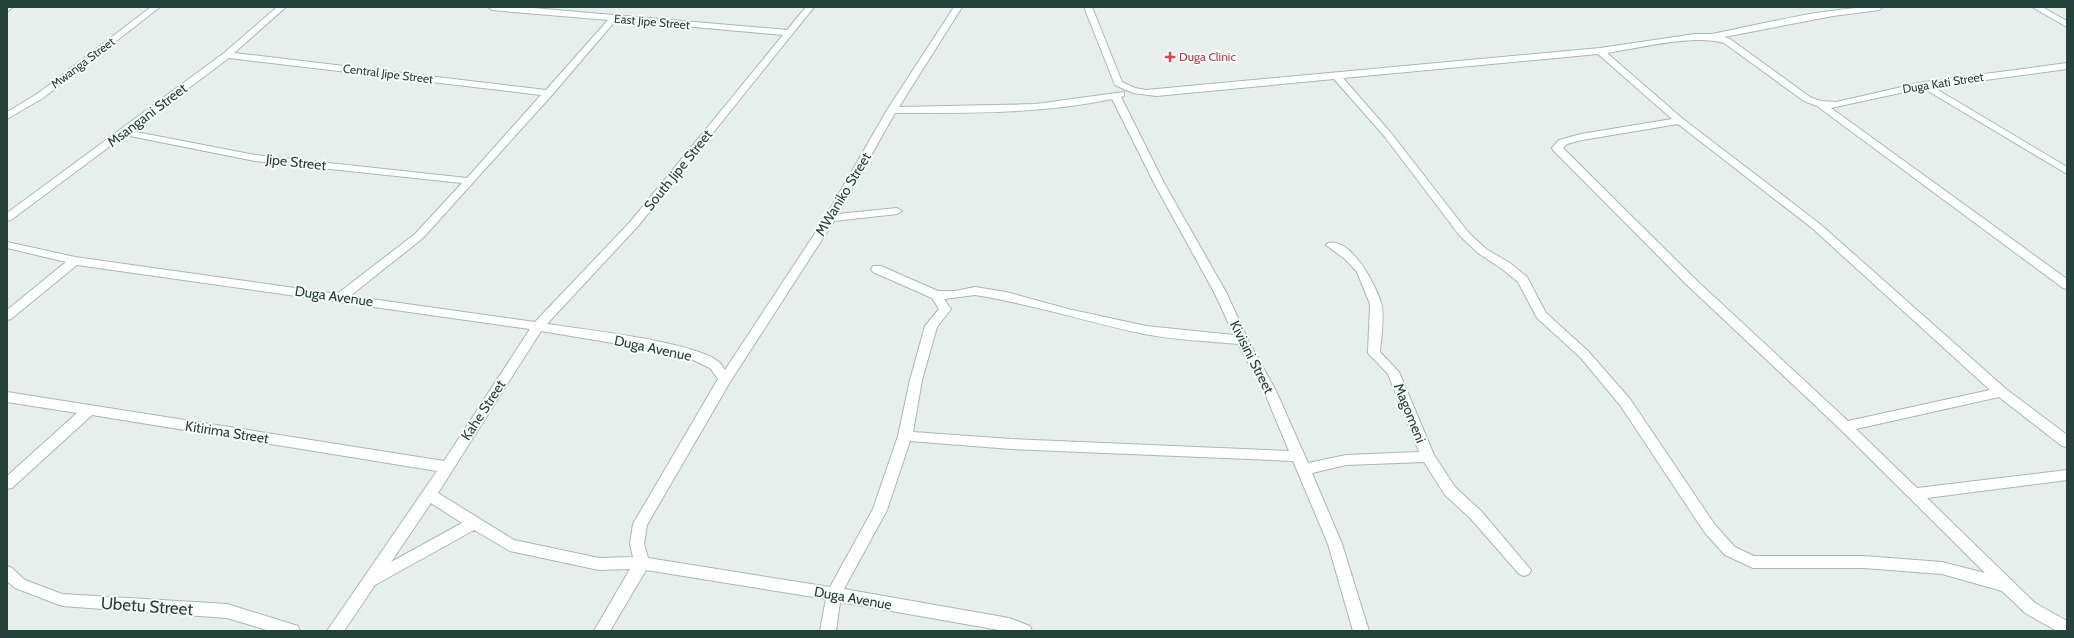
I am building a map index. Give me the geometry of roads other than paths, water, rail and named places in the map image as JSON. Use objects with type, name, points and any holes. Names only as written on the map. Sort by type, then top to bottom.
[{"type":"street","name":"Mwanga Street","points":[[7,116],[40,96],[156,7]]},
{"type":"street","name":"Msangani Street","points":[[7,218],[227,55],[282,7]]},
{"type":"street","name":"East Jipe Street","points":[[492,7],[570,10],[614,18],[789,33]]},
{"type":"street","name":"South Jipe Street","points":[[538,326],[634,224],[810,7]]},
{"type":"street","name":"MWaniko Street","points":[[725,378],[830,218],[892,110],[958,7]]},
{"type":"street","points":[[1088,7],[1114,77],[1118,83],[1133,91]]},
{"type":"street","points":[[892,110],[1004,110],[1039,107],[1133,91],[1156,93],[1600,51],[1696,37],[1712,37],[1833,13],[1879,7]]},
{"type":"street","points":[[2036,7],[2067,24]]},
{"type":"street","points":[[341,297],[418,236],[470,181],[614,18]]},
{"type":"street","points":[[1712,37],[1727,41],[1807,99],[1820,104],[2067,285]]},
{"type":"street","points":[[1600,51],[1680,120],[1816,226],[2000,392],[2067,442]]},
{"type":"street","name":"Central Jipe Street","points":[[227,55],[549,93]]},
{"type":"street","name":"Duga Kati Street","points":[[1820,104],[1836,105],[1924,85],[2067,66]]},
{"type":"street","points":[[1336,76],[1388,136],[1464,234],[1482,251],[1506,266],[1523,280],[1541,316],[1584,354],[1625,402],[1710,529],[1730,551],[1754,562],[1863,562],[1942,568],[2005,585]]},
{"type":"street","points":[[1924,85],[2067,171]]},
{"type":"street","name":"Kivisini Street","points":[[1115,95],[1159,182],[1220,292],[1242,340],[1270,391],[1296,456],[1335,544],[1361,631]]},
{"type":"street","points":[[1680,120],[1582,137],[1563,142],[1557,148],[1690,281],[1845,426],[2005,585],[2030,608],[2067,629]]},
{"type":"street","name":"Jipe Street","points":[[124,132],[255,158],[470,181]]},
{"type":"street","points":[[830,218],[897,211]]},
{"type":"street","name":"Duga Avenue","points":[[7,245],[76,261],[341,297],[538,326],[660,347],[695,356],[714,365],[725,378]]},
{"type":"street","name":"Magomeni","points":[[1332,245],[1349,256],[1362,271],[1376,304],[1374,353],[1393,372],[1428,457],[1450,491],[1476,515],[1524,570]]},
{"type":"street","points":[[7,316],[76,261]]},
{"type":"street","points":[[877,269],[936,295],[955,295],[975,291],[1006,296],[1068,313],[1146,330],[1242,340]]},
{"type":"street","points":[[828,631],[834,594],[880,510],[905,436],[916,380],[931,326],[945,309],[936,295]]},
{"type":"street","name":"Kahe Street","points":[[335,631],[429,495],[538,326]]},
{"type":"street","points":[[602,631],[642,563],[637,544],[640,524],[725,378]]},
{"type":"street","points":[[1845,426],[2000,392]]},
{"type":"street","name":"Kitirima Street","points":[[7,397],[447,467]]},
{"type":"street","points":[[7,484],[88,411]]},
{"type":"street","points":[[905,436],[1011,444],[1296,456]]},
{"type":"street","points":[[1302,470],[1346,460],[1428,457]]},
{"type":"street","points":[[1915,494],[2067,475]]},
{"type":"street","points":[[369,582],[474,523],[429,495]]},
{"type":"street","name":"Duga Avenue","points":[[474,523],[510,545],[599,564],[642,563],[834,594],[1009,625],[1024,631]]},
{"type":"street","name":"Ubetu Street","points":[[7,572],[20,584],[62,600],[227,611],[292,631]]},
{"type":"place","name":"Duga Clinic","points":[[1170,57]]}]
